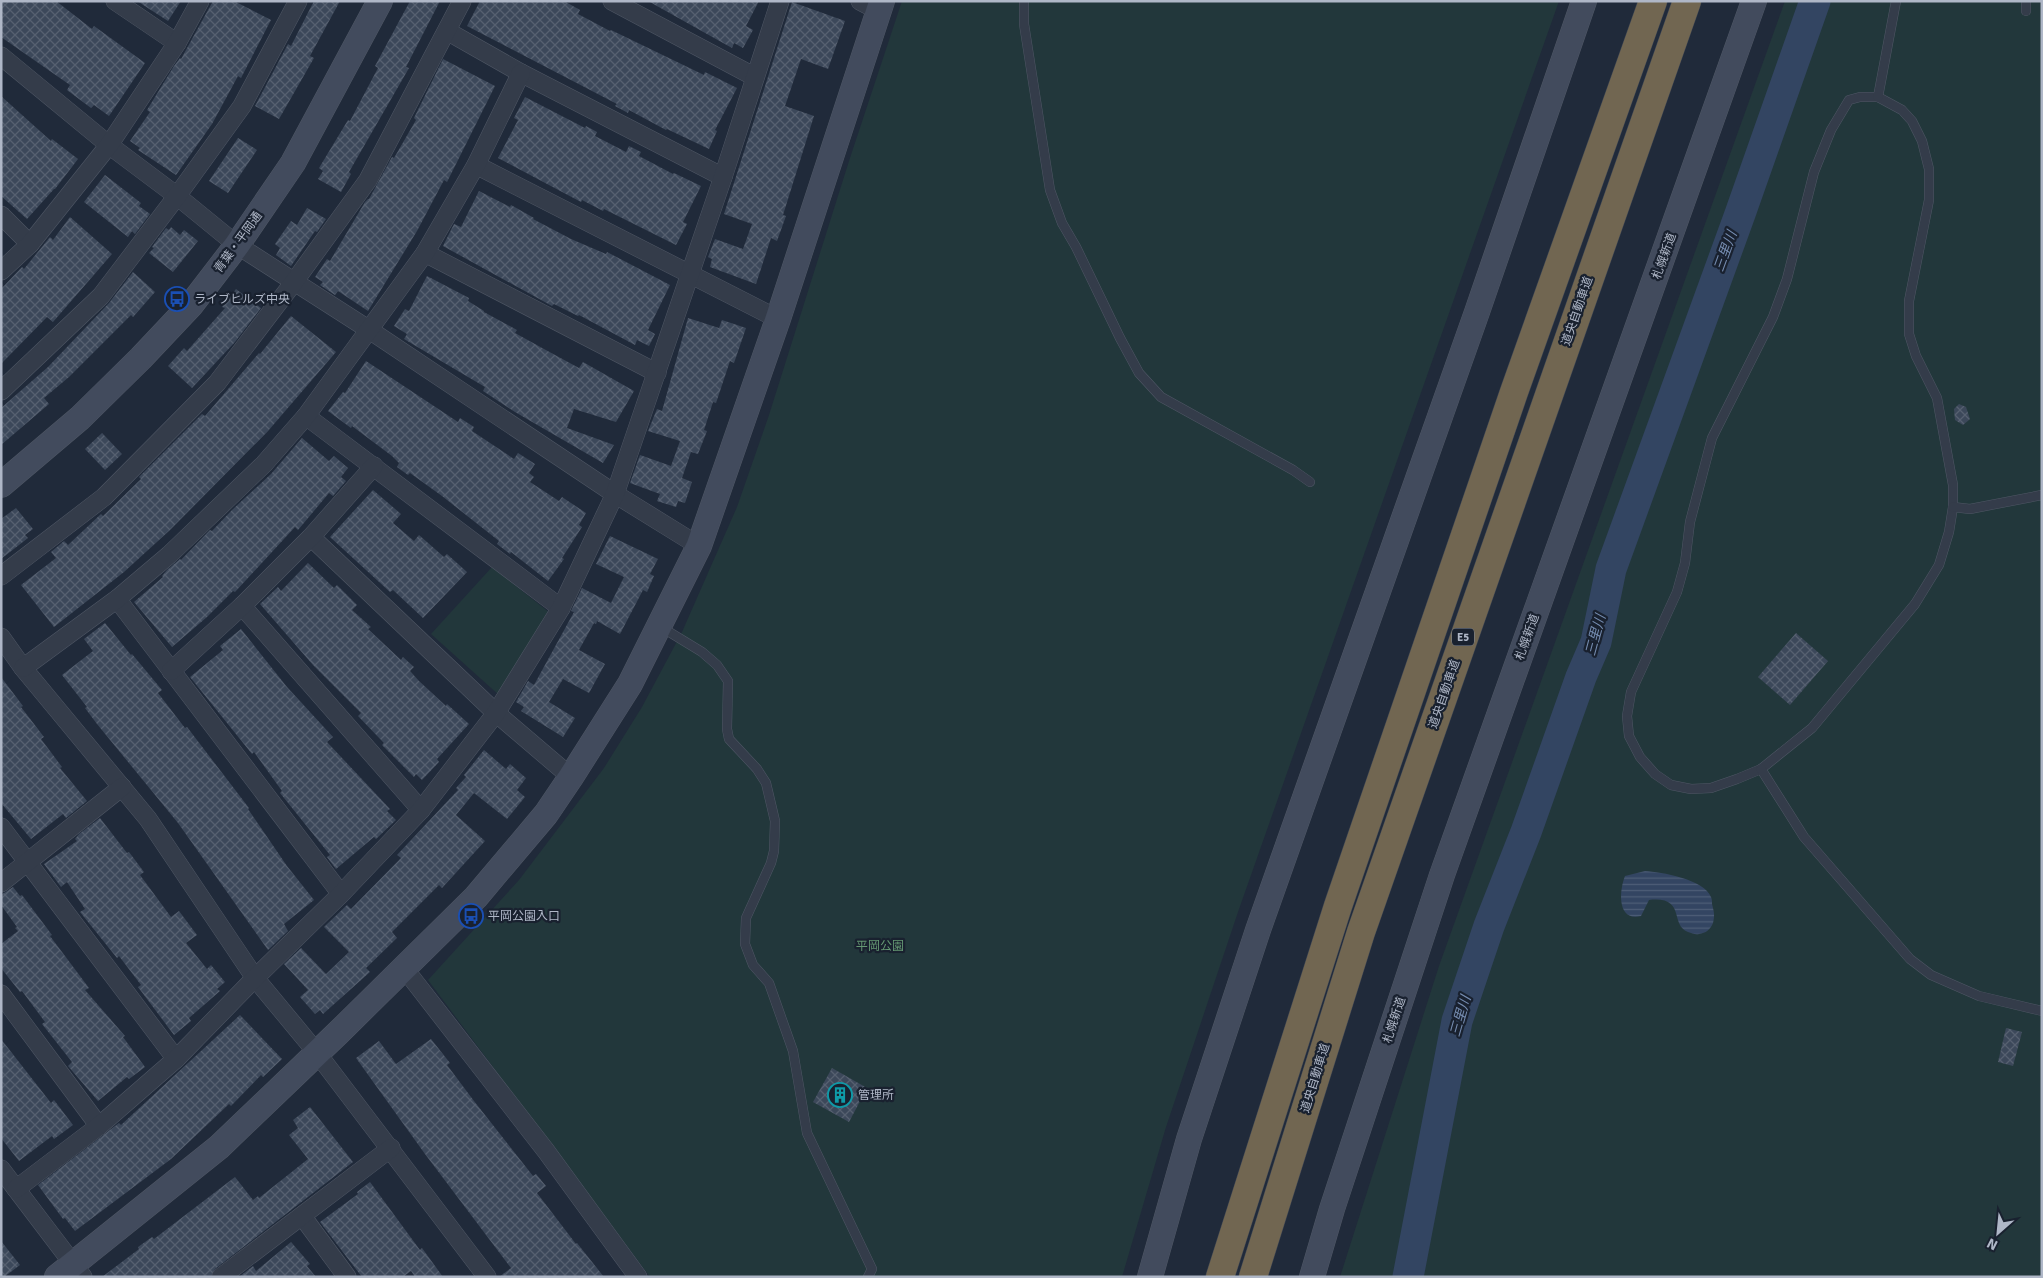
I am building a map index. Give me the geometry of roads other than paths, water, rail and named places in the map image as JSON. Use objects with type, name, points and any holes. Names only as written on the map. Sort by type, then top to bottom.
[{"type":"highway","name":"E5","points":[[1220,1277],[1341,897],[1514,392],[1653,1]]},
{"type":"highway","name":"道央自動車道","points":[[1253,1277],[1361,932],[1687,1]]},
{"type":"street","points":[[116,1],[177,43]]},
{"type":"street","points":[[1,271],[30,244],[109,145],[177,43],[200,1]]},
{"type":"street","points":[[1,391],[101,296],[178,196],[242,106],[298,1]]},
{"type":"street","name":"青葉・平岡通","points":[[1,485],[80,418],[142,358],[191,305],[237,245],[306,142],[380,1]]},
{"type":"street","points":[[1,576],[104,497],[217,383],[294,282],[368,180],[462,1]]},
{"type":"street","points":[[612,1],[755,76]]},
{"type":"street","points":[[16,1189],[99,1126],[176,1059],[341,894],[421,810],[496,713],[561,608],[615,494],[723,177],[780,1]]},
{"type":"street","points":[[1150,1277],[1189,1139],[1258,930],[1473,322],[1584,1]]},
{"type":"street","name":"札幌新道","points":[[1312,1277],[1332,1209],[1446,865],[1754,1]]},
{"type":"street","points":[[1,1169],[71,1272],[219,1147],[317,1053],[476,897],[546,814],[630,684],[699,546],[778,319],[874,4]]},
{"type":"street","points":[[447,31],[521,73],[723,177]]},
{"type":"street","points":[[1,56],[109,145],[178,196],[237,245],[368,329],[615,494],[699,546]]},
{"type":"street","points":[[23,668],[118,599],[169,555],[264,464],[306,416],[425,253],[476,165],[521,73]]},
{"type":"street","points":[[476,165],[778,319]]},
{"type":"street","points":[[1,215],[30,244]]},
{"type":"street","points":[[425,253],[657,373]]},
{"type":"street","points":[[306,416],[561,608]]},
{"type":"street","points":[[171,671],[242,606],[311,537],[374,466]]},
{"type":"street","points":[[311,537],[496,713],[571,777]]},
{"type":"street","points":[[118,599],[341,894]]},
{"type":"street","points":[[242,606],[421,810]]},
{"type":"street","points":[[1,637],[23,668],[148,819],[255,978],[317,1053],[391,1148],[487,1277]]},
{"type":"street","points":[[1,883],[122,787]]},
{"type":"street","points":[[1,826],[176,1059]]},
{"type":"street","points":[[404,968],[546,1151],[638,1277]]},
{"type":"street","points":[[1,994],[99,1126]]},
{"type":"street","points":[[221,1277],[391,1148]]},
{"type":"street","points":[[302,1216],[347,1277]]},
{"type":"lane","points":[[1024,1],[1024,24],[1050,190],[1062,223],[1139,373],[1161,397],[1293,470],[1310,482]]},
{"type":"lane","points":[[1878,97],[1896,1]]},
{"type":"lane","points":[[1860,97],[1878,97],[1902,110],[1912,121],[1922,141],[1929,170],[1929,200],[1909,301],[1909,334],[1920,365],[1937,398],[1953,485],[1953,507],[1949,532],[1939,565],[1914,604],[1812,728],[1761,769],[1711,788],[1691,789],[1671,785],[1655,774],[1640,757],[1629,736],[1627,716],[1631,692],[1677,592],[1685,563],[1690,522],[1712,438],[1773,318],[1787,280],[1814,172],[1830,130],[1849,100],[1860,97]]},
{"type":"lane","points":[[1953,507],[1970,509],[2042,495]]},
{"type":"lane","points":[[659,626],[702,652],[723,673],[728,681],[727,729],[729,739],[757,769],[766,784],[774,821],[774,851],[746,918],[745,944],[753,965],[769,983],[793,1050],[807,1133],[872,1270],[868,1277]]},
{"type":"lane","points":[[1761,769],[1804,837],[1862,906],[1918,965],[1931,975],[1979,996],[2042,1011]]},
{"type":"water","points":[[1645,871],[1691,881],[1707,891],[1711,898],[1714,914],[1713,923],[1709,929],[1704,933],[1698,934],[1688,932],[1679,923],[1673,907],[1668,902],[1661,900],[1649,900],[1641,916],[1633,917],[1628,914],[1624,910],[1621,897],[1625,876]]},
{"type":"waterway","name":"三里川","points":[[1408,1277],[1457,1021],[1489,926],[1526,832],[1581,677],[1596,642],[1611,569],[1815,1]]},
{"type":"place","name":"ライブヒルズ中央","points":[[177,299]]},
{"type":"place","name":"平岡公園入口","points":[[471,916]]},
{"type":"place","name":"管理所","points":[[840,1095]]},
{"type":"park label","name":"平岡公園","points":[[880,946]]}]
